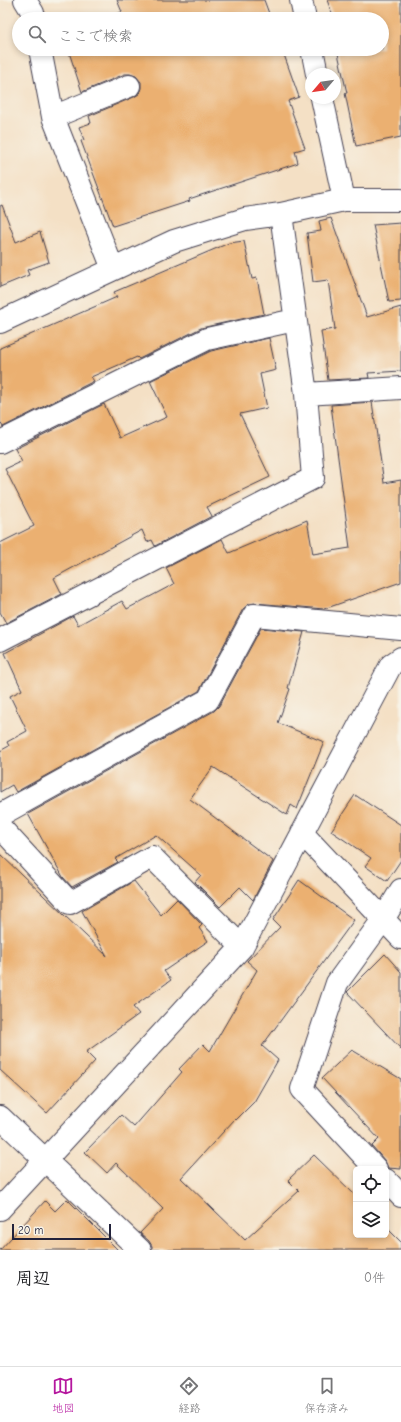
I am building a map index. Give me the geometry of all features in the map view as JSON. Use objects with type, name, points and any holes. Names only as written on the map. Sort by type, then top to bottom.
[{"type":"street","points":[[25,0],[32,12]]},
{"type":"street","points":[[301,0],[304,12]]},
{"type":"street","points":[[41,56],[52,117],[113,269]]},
{"type":"street","points":[[313,56],[316,68]]},
{"type":"street","points":[[52,117],[129,86]]},
{"type":"street","points":[[323,104],[344,200]]},
{"type":"street","points":[[0,322],[174,241],[245,220],[344,200],[401,200]]},
{"type":"street","points":[[0,640],[313,478],[306,394],[280,214]]},
{"type":"street","points":[[0,442],[207,339],[295,320]]},
{"type":"street","points":[[306,394],[401,388]]},
{"type":"street","points":[[0,815],[208,700],[254,616],[401,629]]},
{"type":"street","points":[[0,1210],[242,947],[391,665],[401,658]]},
{"type":"street","points":[[0,827],[70,903],[152,857],[242,947]]},
{"type":"street","points":[[302,833],[384,918],[401,938]]},
{"type":"street","points":[[373,1166],[302,1089],[337,983],[384,918],[401,890]]},
{"type":"street","points":[[0,1117],[140,1250]]},
{"type":"street","points":[[389,1183],[401,1196]]},
{"type":"building","points":[[117,0],[264,0],[268,12],[122,12]]},
{"type":"building","points":[[327,0],[401,0],[401,137],[356,146],[345,93],[347,93],[339,56],[389,56],[389,12],[332,12]]},
{"type":"building","points":[[70,56],[284,56],[299,97],[288,101],[305,148],[295,151],[298,163],[113,226],[81,141],[84,140],[79,127],[91,123],[89,116],[139,94],[141,82],[136,76],[125,74],[82,92]]},
{"type":"building","points":[[2,205],[16,242],[40,232],[49,262],[27,270],[29,275],[0,287],[0,206]]},
{"type":"building","points":[[331,218],[367,317],[401,307],[401,371],[368,373],[369,378],[328,380],[321,331],[335,329],[328,280],[313,282],[307,233],[321,231],[319,221]]},
{"type":"building","points":[[401,223],[401,301],[389,302],[373,225]]},
{"type":"building","points":[[244,241],[252,279],[257,278],[264,314],[201,328],[139,359],[137,357],[91,377],[94,381],[3,427],[0,422],[0,348],[117,297],[114,292],[229,243]]},
{"type":"building","points":[[269,338],[276,370],[260,374],[267,408],[240,414],[270,477],[207,507],[212,516],[155,546],[152,540],[147,542],[142,530],[54,578],[62,594],[6,623],[0,612],[0,543],[34,526],[5,469],[22,461],[15,449],[104,404],[120,438],[167,417],[150,381],[211,351]]},
{"type":"building","points":[[372,402],[384,483],[401,480],[401,582],[324,609],[255,603],[249,604],[243,609],[199,691],[16,792],[12,785],[0,792],[0,751],[9,746],[7,742],[27,731],[10,696],[22,690],[5,653],[73,616],[78,625],[122,601],[127,609],[174,584],[166,568],[222,539],[229,553],[307,520],[313,554],[350,548],[331,405]]},
{"type":"building","points":[[261,628],[304,632],[288,688],[290,689],[278,723],[324,742],[297,809],[291,805],[287,815],[213,767],[190,799],[273,861],[253,900],[240,887],[220,907],[195,882],[201,875],[156,835],[115,859],[118,862],[72,887],[63,877],[28,814],[214,711],[219,706]]},
{"type":"building","points":[[355,795],[401,825],[401,860],[387,881],[365,866],[371,858],[331,831]]},
{"type":"building","points":[[0,854],[107,956],[82,911],[134,881],[161,915],[177,899],[202,925],[199,928],[208,941],[164,971],[171,980],[133,1007],[139,1014],[86,1052],[95,1061],[47,1113],[0,1070]]},
{"type":"building","points":[[299,880],[354,920],[262,1046],[278,1060],[254,1102],[236,1120],[235,1119],[181,1178],[245,1240],[299,1191],[288,1180],[314,1155],[353,1193],[353,1238],[389,1238],[389,1230],[401,1242],[401,1250],[152,1250],[152,1246],[149,1241],[140,1233],[163,1209],[116,1163],[107,1173],[85,1152],[121,1115],[134,1127],[182,1072],[179,1069],[203,1044],[210,1051],[257,970],[247,961],[280,927],[273,920]]},
{"type":"building","points":[[385,954],[401,972],[401,1049],[347,992]]},
{"type":"building","points":[[352,1050],[401,1079],[401,1169],[389,1168],[389,1166],[387,1166],[385,1161],[372,1146],[379,1139],[322,1078]]},
{"type":"building","points":[[67,1199],[118,1250],[0,1250],[45,1201],[55,1211]]}]
